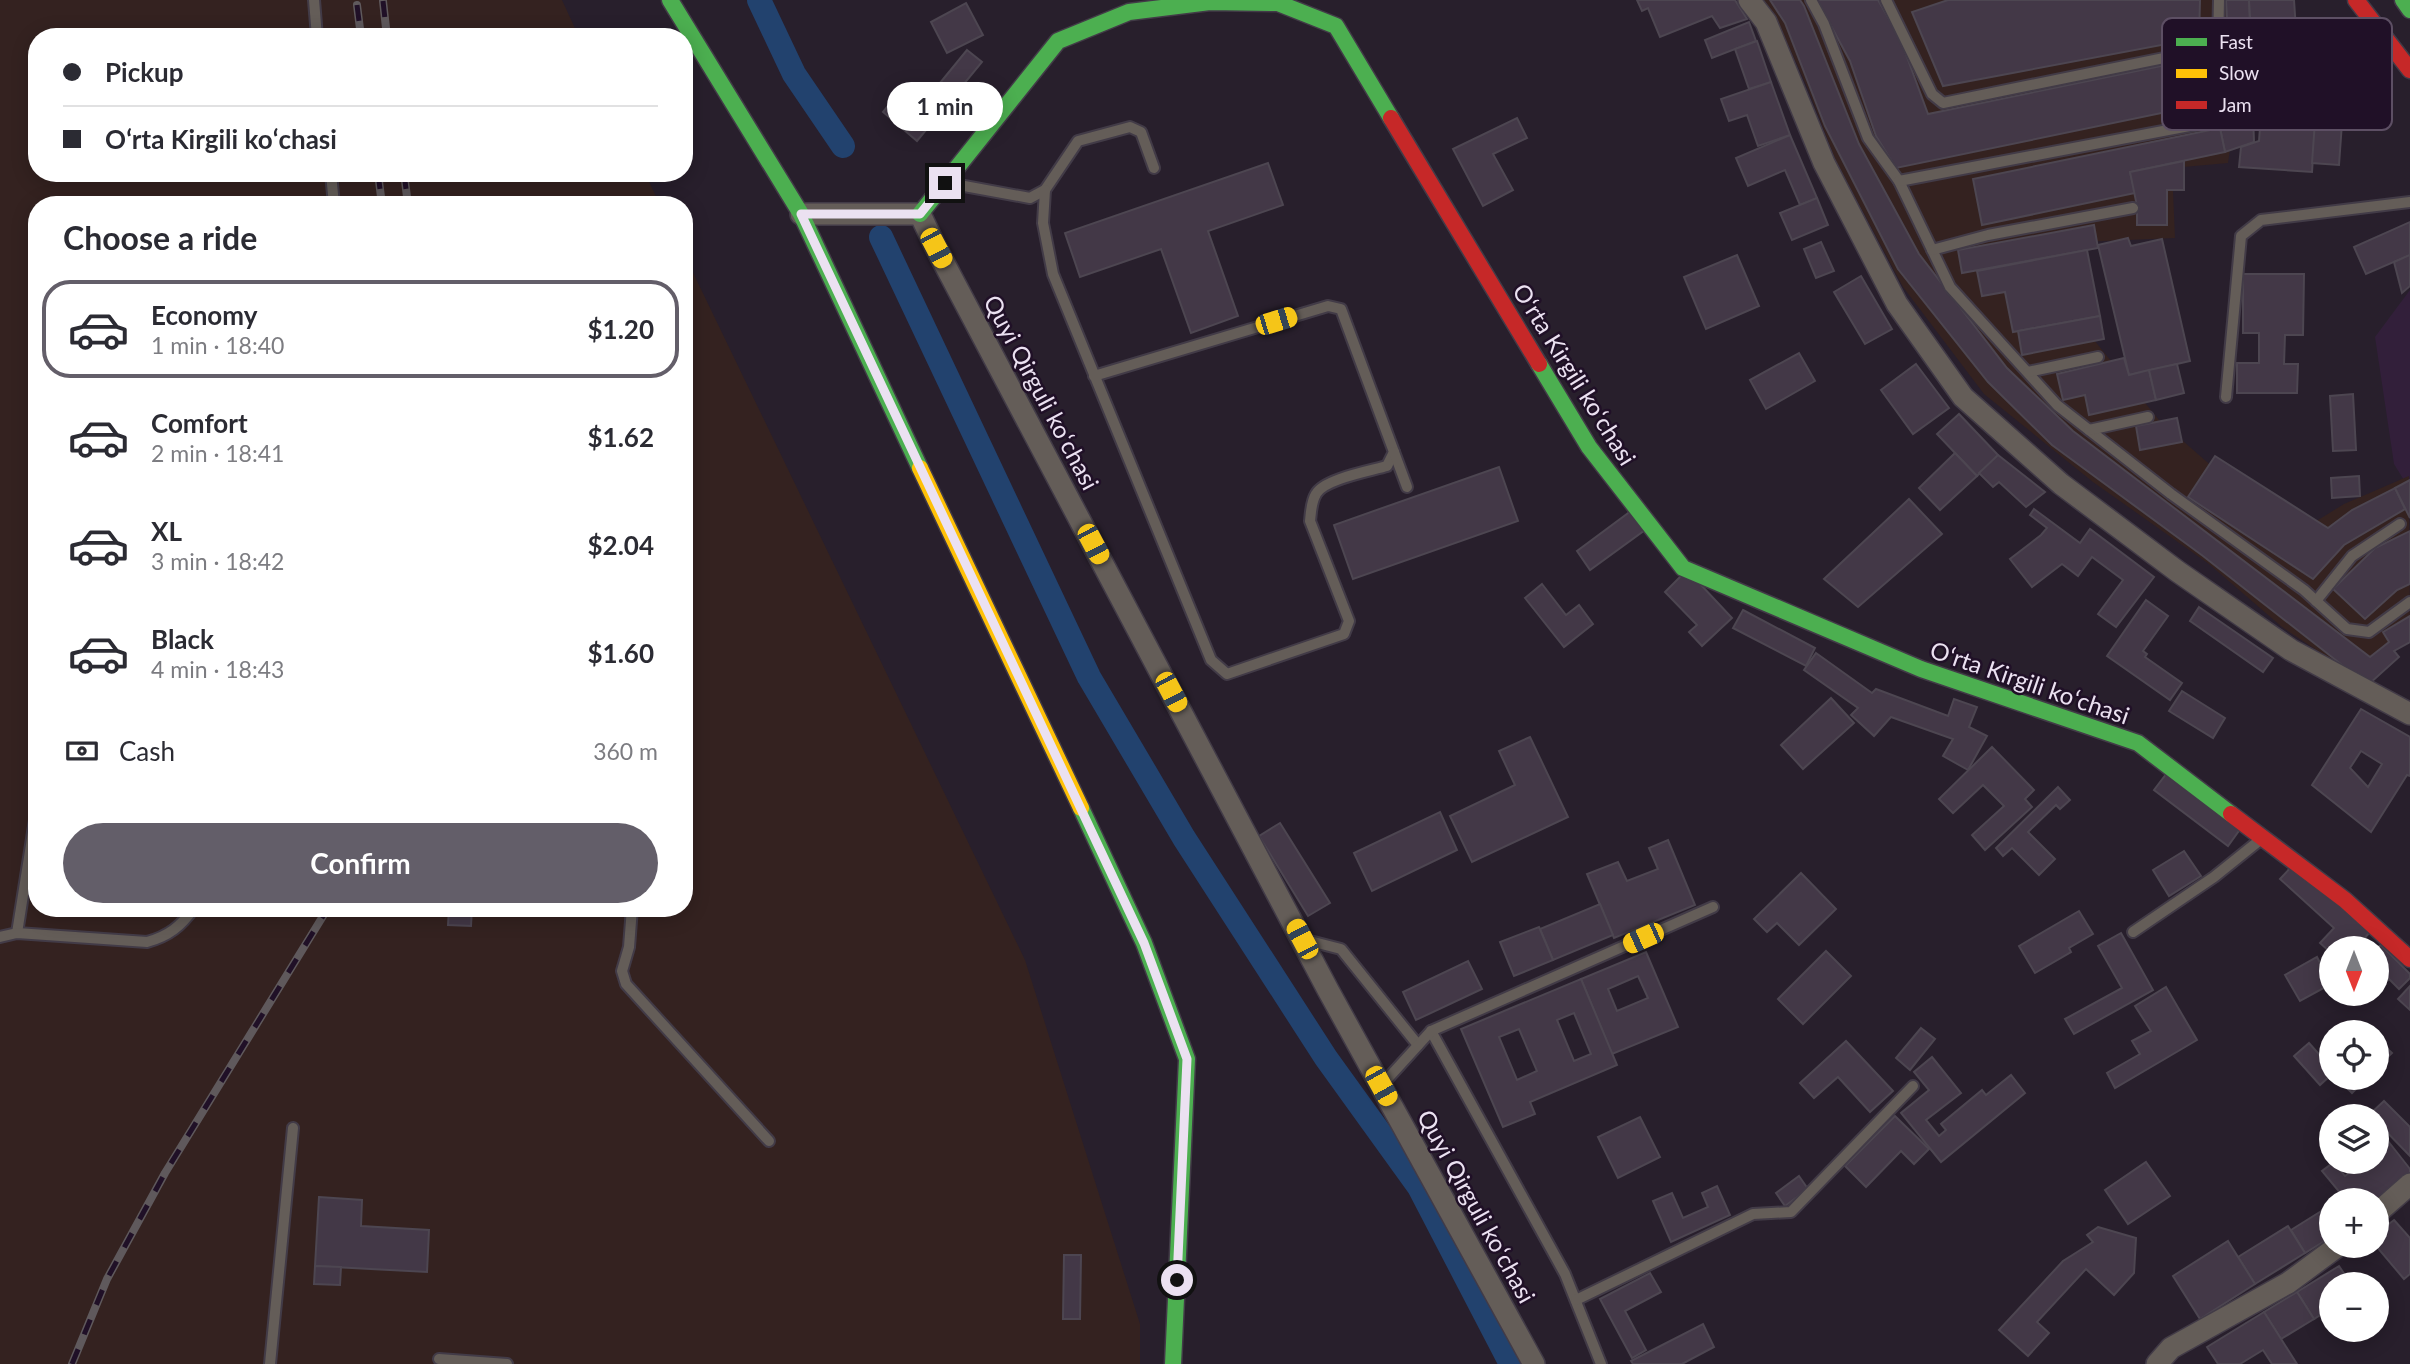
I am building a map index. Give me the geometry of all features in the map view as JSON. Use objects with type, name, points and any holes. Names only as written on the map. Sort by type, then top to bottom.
[{"type":"street","points":[[670,0],[687,28]]},
{"type":"street","points":[[1749,0],[1766,22],[1824,163],[1898,304],[1963,397],[2061,484],[2177,571],[2291,650],[2410,713]]},
{"type":"street","points":[[2356,0],[2370,18]]},
{"type":"street","points":[[2403,0],[2410,10]]},
{"type":"street","name":"Oʻrta Kirgili koʻchasi","points":[[920,214],[1058,41],[1129,12],[1210,2],[1278,3],[1336,26],[1589,447],[1683,568],[1921,669],[2138,743],[2345,900],[2410,959]]},
{"type":"street","points":[[693,38],[801,214],[1144,943],[1187,1059],[1173,1364]]},
{"type":"street","points":[[2392,47],[2410,70]]},
{"type":"street","points":[[801,214],[920,214]]},
{"type":"street","name":"Quyi Qirguli koʻchasi","points":[[920,214],[1302,939],[1534,1364]]},
{"type":"street","points":[[2389,1203],[2410,1184]]},
{"type":"street","points":[[2157,1364],[2171,1348],[2288,1283],[2322,1258]]},
{"type":"lane","points":[[314,0],[316,28]]},
{"type":"lane","points":[[1811,0],[1824,24],[1868,138],[1899,181],[1950,287],[2057,405],[2171,494],[2316,601],[2347,629],[2369,632],[2410,602]]},
{"type":"lane","points":[[1885,0],[1932,94],[1943,103],[2162,58]]},
{"type":"lane","points":[[2219,0],[2219,18]]},
{"type":"lane","points":[[945,183],[1030,198],[1045,190],[1078,141],[1130,127],[1141,132],[1154,168]]},
{"type":"lane","points":[[1899,181],[2168,130]]},
{"type":"lane","points":[[1045,190],[1043,223],[1053,274],[1211,660],[1227,674],[1344,634],[1349,621],[1310,522],[1312,508],[1316,494],[1326,484],[1387,466],[1394,452]]},
{"type":"lane","points":[[2226,397],[2241,236],[2261,220],[2410,202]]},
{"type":"lane","points":[[1932,250],[1988,235],[2133,208]]},
{"type":"lane","points":[[1094,376],[1328,306],[1341,309],[1407,487]]},
{"type":"lane","points":[[2028,372],[2098,357]]},
{"type":"lane","points":[[2089,430],[2148,417]]},
{"type":"lane","points":[[2316,601],[2352,556],[2400,524]]},
{"type":"lane","points":[[2133,932],[2214,877],[2263,838]]},
{"type":"lane","points":[[17,933],[28,864]]},
{"type":"lane","points":[[1381,1086],[1431,1031],[1713,907]]},
{"type":"lane","points":[[0,937],[17,933],[147,942],[164,937],[182,925],[188,917]]},
{"type":"lane","points":[[631,917],[629,947],[622,971],[626,984],[769,1141]]},
{"type":"lane","points":[[1302,939],[1341,949],[1418,1045]]},
{"type":"lane","points":[[1431,1031],[1565,1274],[1601,1364]]},
{"type":"lane","points":[[1576,1300],[1753,1214],[1791,1212],[1913,1086]]},
{"type":"lane","points":[[270,1364],[293,1128]]},
{"type":"lane","points":[[439,1359],[508,1364]]},
{"type":"shaded area","points":[[0,0],[562,0],[575,28],[28,28],[28,182],[649,182],[656,196],[28,196],[28,917],[693,917],[693,273],[1025,960],[1140,1324],[1140,1364],[0,1364]]},
{"type":"shaded area","points":[[1762,0],[2245,0],[2244,18],[2162,18],[2162,130],[2233,130],[2228,163],[2172,168],[2175,238],[2080,242],[2085,329],[2159,420],[2223,476],[2310,525],[2344,504],[2409,476],[2410,634],[2400,640],[2366,683],[2282,627],[2209,564],[2093,482],[1984,394],[1903,287],[1836,161],[1782,31]]},
{"type":"shaded area","points":[[2410,290],[2410,490],[2394,464],[2375,337]]},
{"type":"building","points":[[1637,0],[1735,0],[1747,19],[1720,28],[1712,16],[1660,37],[1648,8],[1642,11]]},
{"type":"building","points":[[1770,0],[1800,0],[1804,6],[1859,144],[1919,254],[2007,368],[2073,431],[2370,657],[2389,642],[2383,632],[2410,616],[2410,642],[2394,651],[2399,657],[2369,684],[2356,676],[2203,556],[2052,445],[1988,382],[1898,269],[1825,126],[1785,23]]},
{"type":"building","points":[[1817,0],[1878,0],[1900,38],[1928,114],[2162,66],[2162,113],[1896,168],[1876,136],[1850,61]]},
{"type":"building","points":[[1948,0],[2200,0],[2200,18],[2162,18],[2162,45],[1943,86],[1912,12]]},
{"type":"building","points":[[2226,0],[2249,0],[2250,18],[2227,18]]},
{"type":"building","points":[[2249,0],[2294,0],[2295,18],[2250,18]]},
{"type":"building","points":[[966,3],[983,35],[947,53],[931,22]]},
{"type":"building","points":[[1749,22],[1756,41],[1712,58],[1705,40]]},
{"type":"building","points":[[1757,41],[1771,82],[1749,89],[1735,49]]},
{"type":"building","points":[[967,50],[982,62],[917,141],[883,112],[893,100],[913,116]]},
{"type":"building","points":[[1771,82],[1790,135],[1758,146],[1747,115],[1729,121],[1721,99]]},
{"type":"building","points":[[1517,118],[1527,138],[1493,154],[1513,190],[1483,206],[1453,149]]},
{"type":"building","points":[[2210,130],[2220,130],[2225,152],[2130,172],[2135,193],[1982,225],[1973,179]]},
{"type":"building","points":[[2220,130],[2254,130],[2254,142],[2225,152]]},
{"type":"building","points":[[2260,130],[2315,130],[2312,172],[2239,167],[2241,147],[2259,141]]},
{"type":"building","points":[[2314,130],[2342,130],[2339,165],[2312,163]]},
{"type":"building","points":[[1790,135],[1817,198],[1800,205],[1785,170],[1748,186],[1736,158]]},
{"type":"building","points":[[2184,161],[2184,190],[2167,190],[2167,225],[2137,225],[2137,206],[2130,172]]},
{"type":"building","points":[[1268,163],[1283,205],[1208,231],[1238,316],[1191,333],[1161,249],[1080,277],[1065,233]]},
{"type":"building","points":[[1817,198],[1828,225],[1792,240],[1780,213]]},
{"type":"building","points":[[2410,222],[2410,255],[2366,274],[2354,247]]},
{"type":"building","points":[[2094,225],[2098,248],[1962,273],[1958,250]]},
{"type":"building","points":[[2128,238],[2131,246],[2162,239],[2190,361],[2129,375],[2098,245]]},
{"type":"building","points":[[1821,242],[1834,271],[1816,278],[1804,249]]},
{"type":"building","points":[[2087,250],[2100,316],[2013,332],[2005,292],[1982,296],[1977,271]]},
{"type":"building","points":[[1737,255],[1759,306],[1706,329],[1684,277]]},
{"type":"building","points":[[2410,255],[2410,286],[2402,293],[2394,262]]},
{"type":"building","points":[[2243,274],[2304,274],[2303,335],[2285,335],[2284,364],[2298,364],[2297,393],[2237,393],[2237,363],[2259,363],[2259,333],[2243,333]]},
{"type":"building","points":[[1861,276],[1892,329],[1865,344],[1834,292]]},
{"type":"building","points":[[2100,316],[2104,339],[2022,355],[2018,331]]},
{"type":"building","points":[[1799,353],[1815,381],[1766,409],[1750,380]]},
{"type":"building","points":[[2124,358],[2129,375],[2149,370],[2156,400],[2089,415],[2085,395],[2063,400],[2057,374]]},
{"type":"building","points":[[1916,364],[1949,408],[1913,434],[1881,390]]},
{"type":"building","points":[[2177,364],[2184,393],[2156,400],[2149,370]]},
{"type":"building","points":[[2353,394],[2356,450],[2333,451],[2330,396]]},
{"type":"building","points":[[1959,414],[1998,455],[1977,476],[1937,434]]},
{"type":"building","points":[[2177,418],[2182,442],[2140,450],[2136,426]]},
{"type":"building","points":[[1955,453],[1977,476],[1940,510],[1919,488]]},
{"type":"building","points":[[1998,455],[2045,492],[2026,507],[1999,482],[1993,487],[1979,473]]},
{"type":"building","points":[[2215,456],[2328,528],[2352,510],[2395,488],[2405,509],[2344,545],[2313,579],[2188,497]]},
{"type":"building","points":[[1499,467],[1518,521],[1353,579],[1334,525]]},
{"type":"building","points":[[2359,476],[2360,496],[2332,498],[2331,478]]},
{"type":"building","points":[[2410,480],[2410,518],[2395,488]]},
{"type":"building","points":[[1909,499],[1942,534],[1858,607],[1824,579]]},
{"type":"building","points":[[2034,509],[2080,543],[2090,529],[2154,577],[2116,627],[2098,614],[2123,580],[2092,557],[2078,576],[2062,564],[2032,587],[2010,559],[2047,528],[2030,515]]},
{"type":"building","points":[[1631,511],[1645,530],[1590,570],[1577,551]]},
{"type":"building","points":[[2410,531],[2410,584],[2397,590],[2365,619],[2333,589],[2375,548]]},
{"type":"building","points":[[1687,570],[1732,618],[1702,646],[1689,632],[1697,625],[1665,592]]},
{"type":"building","points":[[1542,584],[1566,615],[1579,605],[1593,624],[1564,647],[1525,598]]},
{"type":"building","points":[[2146,600],[2168,616],[2143,651],[2147,654],[2145,657],[2182,683],[2170,700],[2107,656]]},
{"type":"building","points":[[2199,607],[2273,658],[2263,672],[2190,621]]},
{"type":"building","points":[[1743,610],[1815,648],[1806,666],[1733,628]]},
{"type":"building","points":[[1816,653],[1872,693],[1876,689],[1948,716],[1954,699],[1977,707],[1969,727],[1987,736],[1968,770],[1943,756],[1953,739],[1891,717],[1874,736],[1851,715],[1858,708],[1804,670]]},
{"type":"building","points":[[2182,691],[2225,718],[2213,738],[2169,711]]},
{"type":"building","points":[[1831,698],[1854,723],[1803,769],[1781,745]]},
{"type":"building","points":[[2361,709],[2410,737],[2410,776],[2407,775],[2371,832],[2312,785]],"holes":[[[2361,751],[2382,764],[2368,787],[2350,768]]]},
{"type":"building","points":[[1530,737],[1568,817],[1472,862],[1450,816],[1515,785],[1499,751]]},
{"type":"building","points":[[1992,747],[2034,790],[2025,799],[2032,807],[1985,850],[1972,835],[2004,806],[1983,785],[1953,813],[1939,799]]},
{"type":"building","points":[[2167,773],[2241,828],[2228,846],[2154,790]]},
{"type":"building","points":[[2058,787],[2070,800],[2060,809],[2056,805],[2028,832],[2055,859],[2039,875],[2012,848],[2003,856],[1996,848]]},
{"type":"building","points":[[1440,812],[1457,850],[1372,891],[1354,853]]},
{"type":"building","points":[[1280,823],[1330,903],[1308,916],[1259,836]]},
{"type":"building","points":[[1668,840],[1695,905],[1614,938],[1587,874],[1618,862],[1627,881],[1658,869],[1649,848]]},
{"type":"building","points":[[2184,851],[2201,876],[2169,896],[2153,870]]},
{"type":"building","points":[[2294,864],[2370,932],[2366,936],[2327,936],[2334,928],[2280,879]]},
{"type":"building","points":[[1801,873],[1836,909],[1799,945],[1777,923],[1767,932],[1754,919]]},
{"type":"building","points":[[1600,904],[1613,935],[1553,960],[1540,929]]},
{"type":"building","points":[[2079,911],[2093,934],[2069,948],[2071,952],[2035,973],[2019,946]]},
{"type":"building","points":[[448,917],[472,917],[471,926],[448,925]]},
{"type":"building","points":[[1539,927],[1553,960],[1514,976],[1500,942]]},
{"type":"building","points":[[2121,933],[2153,990],[2074,1034],[2065,1019],[2122,988],[2098,946]]},
{"type":"building","points":[[1826,951],[1851,976],[1803,1024],[1778,999]]},
{"type":"building","points":[[1646,952],[1678,1027],[1612,1054],[1581,979]],"holes":[[[1638,976],[1648,998],[1617,1011],[1608,989]]]},
{"type":"building","points":[[2389,953],[2410,974],[2410,978],[2399,989],[2389,979]]},
{"type":"building","points":[[2317,957],[2319,991],[2300,1001],[2285,975]]},
{"type":"building","points":[[1468,961],[1482,989],[1416,1020],[1403,992]]},
{"type":"building","points":[[1581,979],[1617,1065],[1530,1102],[1535,1114],[1503,1127],[1461,1029]],"holes":[[[1574,1013],[1591,1054],[1574,1061],[1557,1020]],[[1519,1029],[1537,1071],[1517,1080],[1499,1037]]]},
{"type":"building","points":[[2410,986],[2410,1010],[2398,999]]},
{"type":"building","points":[[2166,987],[2197,1040],[2115,1088],[2107,1073],[2140,1054],[2132,1041],[2151,1031],[2135,1006]]},
{"type":"building","points":[[1921,1028],[1935,1039],[1910,1070],[1896,1058]]},
{"type":"building","points":[[1846,1041],[1893,1091],[1870,1112],[1838,1077],[1814,1098],[1800,1083]]},
{"type":"building","points":[[2309,1043],[2319,1054],[2319,1084],[2294,1056]]},
{"type":"building","points":[[1932,1057],[1961,1093],[1926,1120],[1939,1136],[1946,1130],[1941,1124],[1982,1090],[1986,1095],[2011,1075],[2025,1093],[1941,1162],[1901,1113],[1929,1090],[1914,1072]]},
{"type":"building","points":[[2389,1106],[2410,1127],[2410,1156],[2389,1134]]},
{"type":"building","points":[[1895,1116],[1929,1149],[1914,1164],[1901,1151],[1866,1187],[1845,1166]]},
{"type":"building","points":[[1640,1117],[1660,1157],[1618,1178],[1598,1137]]},
{"type":"building","points":[[2389,1142],[2410,1169],[2410,1173],[2389,1190],[2389,1188],[2336,1188],[2324,1174],[2389,1174]]},
{"type":"building","points":[[2146,1162],[2170,1196],[2128,1224],[2105,1190]]},
{"type":"building","points":[[1799,1176],[1808,1189],[1785,1206],[1776,1193]]},
{"type":"building","points":[[1717,1186],[1730,1215],[1671,1242],[1653,1201],[1672,1193],[1683,1218],[1708,1207],[1702,1193]]},
{"type":"building","points":[[319,1197],[362,1200],[361,1226],[429,1230],[427,1272],[315,1266]]},
{"type":"building","points":[[2319,1212],[2319,1244],[2305,1253],[2291,1230]]},
{"type":"building","points":[[2394,1220],[2410,1238],[2410,1274],[2404,1279],[2386,1258],[2389,1258],[2389,1224]]},
{"type":"building","points":[[2288,1226],[2305,1253],[2255,1284],[2238,1257]]},
{"type":"building","points":[[2098,1227],[2136,1238],[2134,1273],[2114,1295],[2086,1269],[2037,1322],[2049,1333],[2028,1356],[1999,1330],[2063,1261],[2093,1242],[2087,1235]]},
{"type":"building","points":[[2228,1241],[2255,1284],[2200,1319],[2173,1276]]},
{"type":"building","points":[[1064,1255],[1081,1255],[1080,1319],[1063,1319]]},
{"type":"building","points":[[315,1266],[341,1267],[340,1285],[314,1284]]},
{"type":"building","points":[[2339,1266],[2343,1272],[2329,1272]]},
{"type":"building","points":[[1650,1273],[1661,1292],[1625,1311],[1646,1350],[1632,1358],[1600,1299]]},
{"type":"building","points":[[2319,1278],[2319,1316],[2314,1319],[2297,1292]]},
{"type":"building","points":[[2297,1292],[2314,1319],[2281,1339],[2264,1312]]},
{"type":"building","points":[[2264,1312],[2297,1364],[2272,1364],[2263,1350],[2240,1364],[2218,1364],[2207,1347]]},
{"type":"building","points":[[1703,1324],[1714,1347],[1682,1364],[1633,1364],[1631,1361]]},
{"type":"waterway","points":[[759,0],[794,74],[843,146]]},
{"type":"waterway","points":[[881,237],[1089,677],[1184,838],[1326,1058],[1419,1187],[1511,1364]]},
{"type":"railway","points":[[383,1],[386,28]]},
{"type":"railway","points":[[357,5],[360,28]]},
{"type":"railway","points":[[379,182],[381,196]]},
{"type":"railway","points":[[405,182],[407,196]]},
{"type":"railway","points":[[72,1364],[107,1279],[165,1173],[322,917]]},
{"type":"traffic: fast","points":[[670,0],[687,28]]},
{"type":"traffic: fast","points":[[2403,0],[2410,10]]},
{"type":"traffic: fast","points":[[920,214],[1058,41],[1129,12],[1210,2],[1278,3],[1336,26],[1391,118]]},
{"type":"traffic: fast","points":[[693,38],[801,214],[920,468]]},
{"type":"traffic: fast","points":[[1539,364],[1589,447],[1683,568],[1921,669],[2138,743],[2231,814]]},
{"type":"traffic: fast","points":[[1081,808],[1144,943],[1187,1059],[1173,1364]]},
{"type":"traffic: slow","points":[[920,468],[1081,808]]},
{"type":"traffic: jam","points":[[2356,0],[2370,18]]},
{"type":"traffic: jam","points":[[2392,47],[2410,70]]},
{"type":"traffic: jam","points":[[1391,118],[1539,364]]},
{"type":"traffic: jam","points":[[2231,814],[2345,900],[2410,959]]},
{"type":"route","points":[[945,183],[920,214],[801,214],[1144,943],[1187,1059],[1177,1280]]}]
